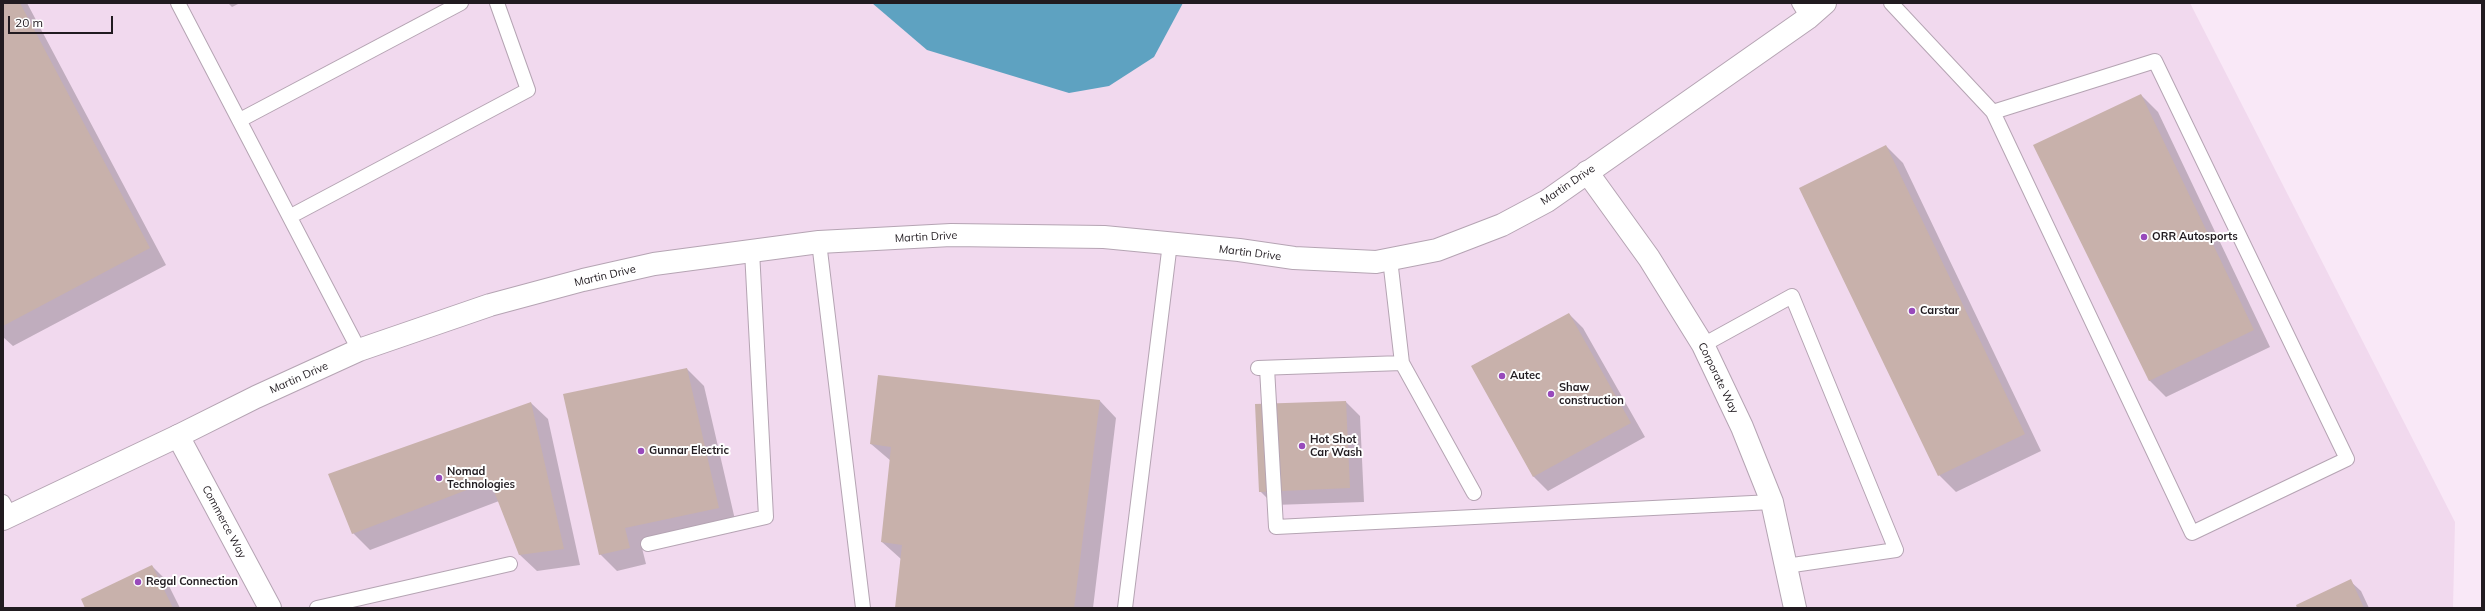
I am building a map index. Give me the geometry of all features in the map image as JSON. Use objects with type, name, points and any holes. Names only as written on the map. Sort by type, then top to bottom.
[{"type":"street","name":"Martin Drive","points":[[5,512],[178,436],[256,397],[359,350],[490,305],[583,280],[654,264],[819,242],[951,235],[1104,237],[1170,243],[1294,258],[1376,262],[1437,250],[1502,225],[1547,201],[1588,172],[1803,10],[1825,3]]},
{"type":"street","name":"Corporate Way","points":[[1588,172],[1649,258],[1703,345],[1742,427],[1772,502],[1795,608]]},
{"type":"street","name":"Commerce Way","points":[[178,436],[270,608]]},
{"type":"lane","points":[[178,3],[291,216],[359,350]]},
{"type":"lane","points":[[240,120],[461,3]]},
{"type":"lane","points":[[291,216],[528,90],[497,3]]},
{"type":"lane","points":[[1891,3],[1993,112],[2192,532],[2347,459],[2155,61],[1993,112]]},
{"type":"lane","points":[[819,242],[863,608]]},
{"type":"lane","points":[[1125,608],[1170,243]]},
{"type":"lane","points":[[648,544],[766,517],[752,251]]},
{"type":"lane","points":[[1390,259],[1402,363],[1474,493]]},
{"type":"lane","points":[[1703,345],[1792,296],[1896,550],[1786,566]]},
{"type":"lane","points":[[1402,363],[1262,368],[1276,527],[1772,502]]},
{"type":"lane","points":[[317,608],[510,564]]},
{"type":"shaded area","points":[[3,3],[2190,3],[2455,522],[2453,608],[3,608]]},
{"type":"water","points":[[872,3],[1183,3],[1154,57],[1109,86],[1069,93],[927,50]]},
{"type":"building","points":[[3,3],[20,3],[150,248],[3,326]]},
{"type":"building","name":"ORR Autosports","points":[[2141,94],[2254,330],[2149,381],[2033,145]]},
{"type":"building","name":"Carstar","points":[[1886,145],[2025,434],[1938,476],[1799,188]]},
{"type":"building","name":"Shaw construction","points":[[1569,313],[1631,423],[1533,477],[1471,366]]},
{"type":"building","name":"Gunnar Electric","points":[[687,368],[719,508],[625,528],[630,548],[599,555],[563,394]]},
{"type":"building","points":[[878,375],[1100,400],[1074,608],[895,608],[902,545],[881,542],[891,447],[870,444]]},
{"type":"building","name":"Hot Shot Car Wash","points":[[1346,401],[1350,488],[1259,492],[1255,404]]},
{"type":"building","name":"Nomad Technologies","points":[[531,402],[564,549],[519,555],[490,481],[352,534],[328,474]]},
{"type":"building","name":"Regal Connection","points":[[152,565],[173,608],[85,608],[81,599]]},
{"type":"building","points":[[2351,579],[2364,608],[2297,608],[2296,605]]},
{"type":"place","name":"ORR Autosports","points":[[2144,237]]},
{"type":"place","name":"Carstar","points":[[1912,311]]},
{"type":"place","name":"Autec","points":[[1502,376]]},
{"type":"place","name":"Shaw construction","points":[[1551,394]]},
{"type":"place","name":"Hot Shot Car Wash","points":[[1302,446]]},
{"type":"place","name":"Gunnar Electric","points":[[641,451]]},
{"type":"place","name":"Nomad Technologies","points":[[439,478]]},
{"type":"place","name":"Regal Connection","points":[[138,582]]}]
